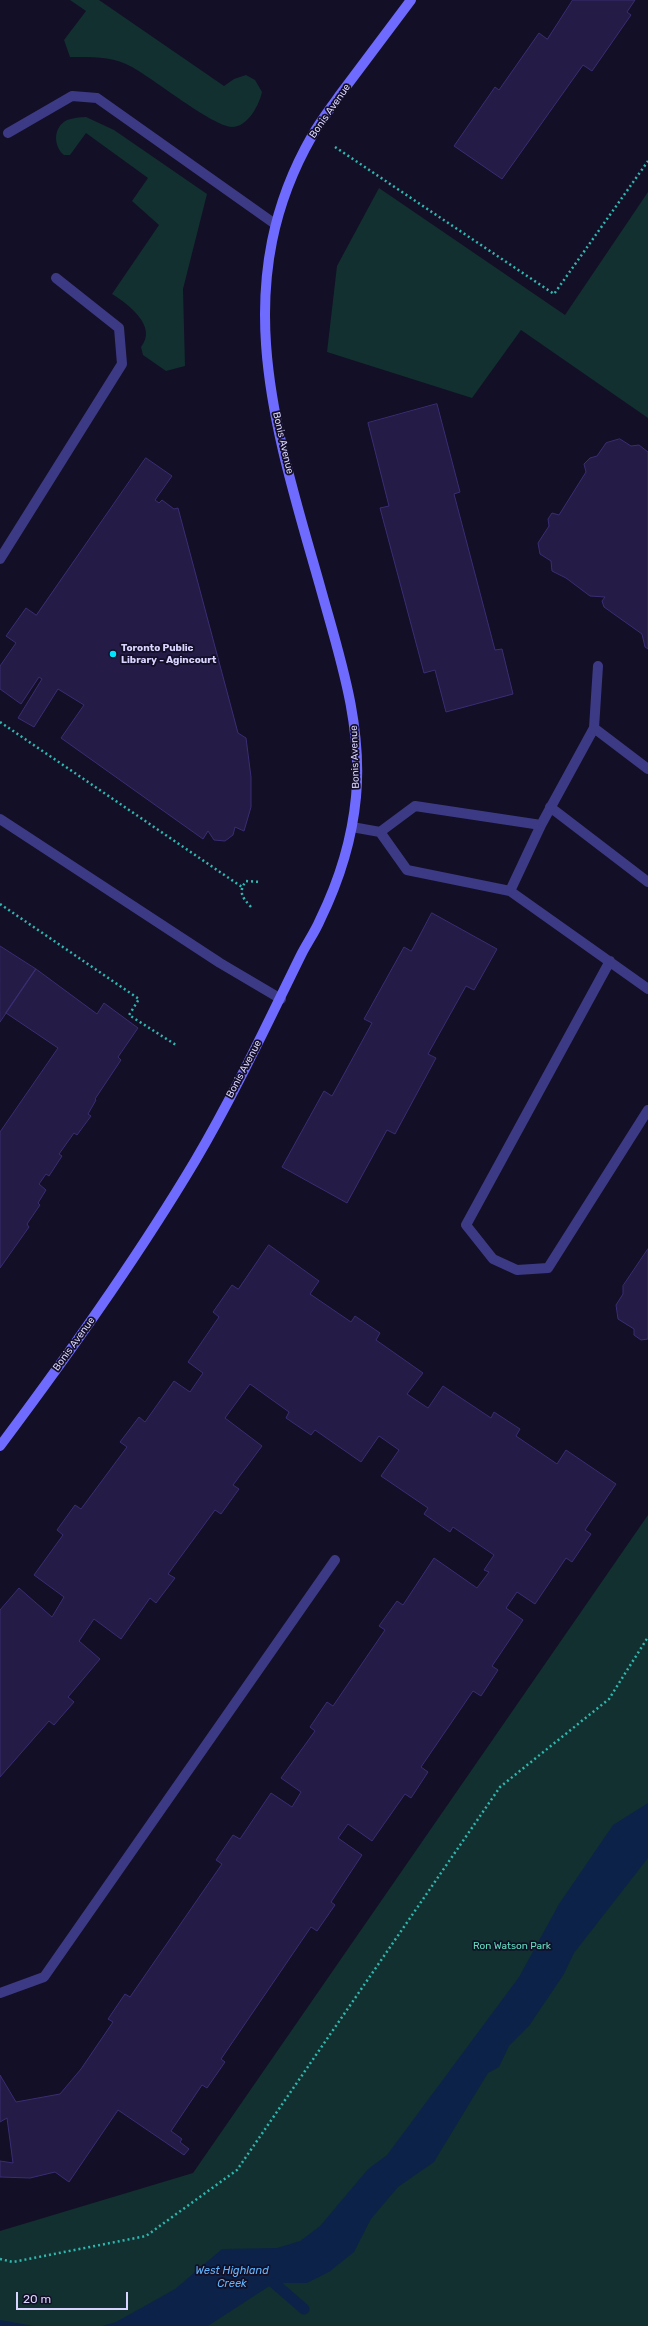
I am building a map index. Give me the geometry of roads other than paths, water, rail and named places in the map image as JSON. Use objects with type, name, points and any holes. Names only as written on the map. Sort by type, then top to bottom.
[{"type":"street","name":"Bonis Avenue","points":[[0,1446],[81,1336],[156,1223],[197,1157],[281,999],[333,892],[344,860],[352,827],[356,794],[356,738],[350,694],[296,503],[266,360],[264,292],[268,258],[275,224],[294,171],[313,132],[411,0]]},
{"type":"lane","points":[[8,133],[72,96],[97,98],[275,224]]},
{"type":"lane","points":[[0,559],[122,364],[119,328],[56,278]]},
{"type":"lane","points":[[510,891],[550,807],[594,728],[598,666]]},
{"type":"lane","points":[[594,728],[648,769]]},
{"type":"lane","points":[[380,832],[415,806],[541,825]]},
{"type":"lane","points":[[550,807],[648,882]]},
{"type":"lane","points":[[0,819],[220,963],[281,999]]},
{"type":"lane","points":[[352,827],[380,832],[407,870],[510,891],[610,961],[648,990]]},
{"type":"lane","points":[[610,961],[466,1225],[493,1259],[517,1270],[548,1268],[648,1110]]},
{"type":"lane","points":[[0,1993],[44,1977],[335,1560]]},
{"type":"water","name":"West Highland Creek","points":[[648,1803],[648,1858],[574,1953],[564,1974],[529,2026],[509,2046],[499,2067],[488,2073],[434,2162],[398,2187],[371,2219],[354,2252],[329,2272],[307,2283],[274,2283],[208,2326],[102,2326],[116,2322],[175,2289],[222,2249],[277,2248],[300,2241],[320,2226],[368,2169],[387,2155],[519,1977],[559,1904],[613,1825]]},
{"type":"water","points":[[0,2320],[34,2326],[0,2326]]},
{"type":"waterway","points":[[274,2283],[304,2309]]},
{"type":"place","name":"Toronto Public Library - Agincourt","points":[[113,654]]},
{"type":"park label","name":"Ron Watson Park","points":[[512,1946]]}]
